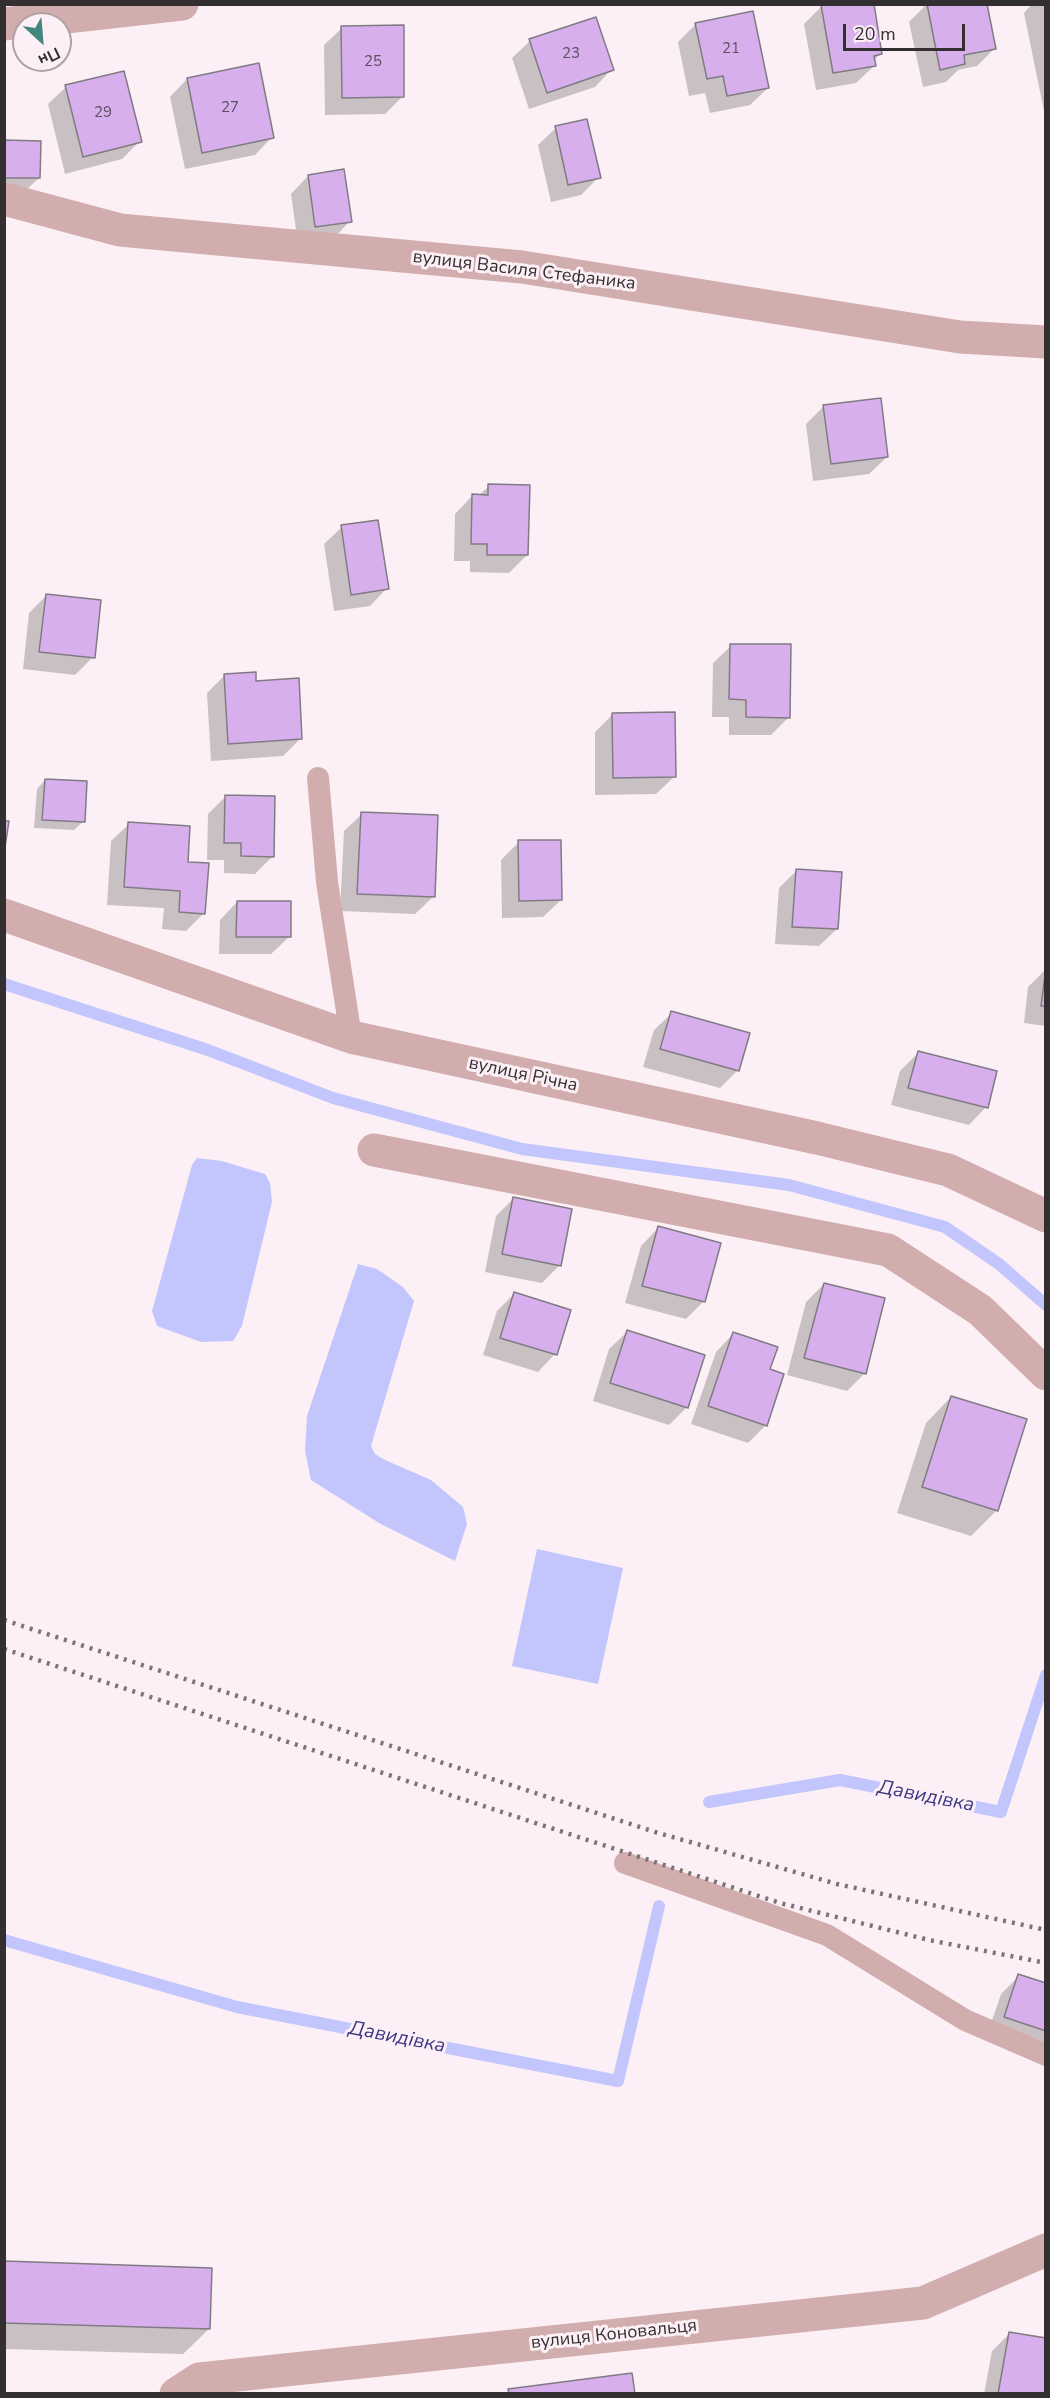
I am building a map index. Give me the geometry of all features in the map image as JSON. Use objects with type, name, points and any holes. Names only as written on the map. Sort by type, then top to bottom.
[{"type":"street","points":[[4,24],[182,4]]},
{"type":"street","name":"вулиця Василя Стефаника","points":[[4,199],[120,230],[522,267],[960,337],[1046,342]]},
{"type":"street","name":"вулиця Річна","points":[[4,915],[351,1037],[816,1138],[948,1170],[1046,1216]]},
{"type":"street","points":[[374,1150],[888,1250],[980,1310],[1046,1374]]},
{"type":"street","name":"вулиця Коновальця","points":[[176,2394],[199,2379],[923,2303],[1046,2250]]},
{"type":"lane","points":[[318,778],[327,882],[351,1037]]},
{"type":"lane","points":[[625,1863],[827,1935],[965,2020],[1046,2055]]},
{"type":"water","points":[[197,1158],[222,1161],[265,1174],[270,1183],[272,1202],[242,1326],[233,1341],[201,1342],[157,1326],[152,1311],[192,1165]]},
{"type":"water","points":[[358,1264],[377,1269],[403,1287],[414,1301],[371,1446],[375,1454],[385,1460],[431,1480],[463,1507],[467,1524],[455,1561],[379,1523],[311,1480],[305,1451],[307,1416]]},
{"type":"water","points":[[537,1549],[623,1568],[598,1684],[512,1666]]},
{"type":"building","points":[[874,4],[882,54],[874,56],[876,66],[833,73],[821,5]]},
{"type":"building","points":[[927,4],[987,4],[996,49],[964,55],[965,64],[940,70]]},
{"type":"building","points":[[753,11],[769,88],[727,96],[723,76],[707,79],[695,23]]},
{"type":"building","points":[[596,17],[614,70],[547,93],[529,39]]},
{"type":"building","points":[[404,25],[404,97],[342,98],[341,26]]},
{"type":"building","points":[[259,63],[274,138],[202,153],[187,78]]},
{"type":"building","points":[[124,71],[142,142],[83,157],[65,85]]},
{"type":"building","points":[[587,119],[601,178],[568,185],[555,126]]},
{"type":"building","points":[[4,140],[41,141],[40,178],[4,178]]},
{"type":"building","points":[[344,169],[352,222],[315,227],[308,175]]},
{"type":"building","points":[[881,398],[888,457],[831,464],[823,405]]},
{"type":"building","points":[[488,484],[530,485],[528,555],[487,555],[487,544],[471,544],[472,494],[488,495]]},
{"type":"building","points":[[378,520],[389,589],[351,595],[341,525]]},
{"type":"building","points":[[46,594],[101,600],[95,658],[39,652]]},
{"type":"building","points":[[730,644],[791,644],[790,718],[746,717],[746,700],[729,699]]},
{"type":"building","points":[[256,672],[256,681],[299,678],[302,739],[228,744],[224,674]]},
{"type":"building","points":[[675,712],[676,777],[613,778],[612,713]]},
{"type":"building","points":[[45,779],[87,781],[85,822],[42,820]]},
{"type":"building","points":[[225,795],[275,796],[274,857],[241,856],[241,843],[224,843]]},
{"type":"building","points":[[361,812],[438,815],[435,897],[357,894]]},
{"type":"building","points":[[4,821],[9,821],[4,854]]},
{"type":"building","points":[[128,822],[190,826],[188,862],[209,863],[205,914],[179,912],[180,891],[124,887]]},
{"type":"building","points":[[518,840],[561,840],[562,900],[519,901]]},
{"type":"building","points":[[796,869],[842,872],[838,929],[792,927]]},
{"type":"building","points":[[237,901],[291,901],[291,937],[236,937]]},
{"type":"building","points":[[1046,968],[1046,1006],[1041,1006]]},
{"type":"building","points":[[671,1011],[750,1033],[739,1071],[660,1049]]},
{"type":"building","points":[[918,1051],[997,1071],[988,1108],[908,1088]]},
{"type":"building","points":[[513,1197],[572,1209],[561,1266],[502,1254]]},
{"type":"building","points":[[658,1226],[721,1243],[705,1302],[642,1286]]},
{"type":"building","points":[[824,1283],[885,1298],[866,1374],[804,1358]]},
{"type":"building","points":[[514,1292],[571,1310],[557,1355],[500,1338]]},
{"type":"building","points":[[627,1330],[705,1355],[688,1408],[610,1383]]},
{"type":"building","points":[[733,1332],[778,1347],[770,1369],[784,1374],[767,1426],[708,1406]]},
{"type":"building","points":[[951,1396],[1027,1419],[998,1511],[922,1487]]},
{"type":"building","points":[[1018,1974],[1046,1983],[1046,2031],[1004,2017]]},
{"type":"building","points":[[4,2261],[212,2268],[210,2329],[4,2323]]},
{"type":"building","points":[[1009,2332],[1046,2338],[1046,2394],[998,2394]]},
{"type":"building","points":[[632,2373],[635,2394],[509,2394],[508,2389]]},
{"type":"waterway","points":[[4,984],[208,1050],[333,1098],[522,1149],[789,1185],[945,1227],[999,1264],[1046,1305]]},
{"type":"waterway","name":"Давидівка","points":[[709,1802],[840,1780],[1001,1812],[1046,1675]]},
{"type":"waterway","name":"Давидівка","points":[[4,1940],[237,2007],[618,2081],[659,1906]]},
{"type":"railway","points":[[4,1620],[655,1832],[837,1884],[1046,1930]]},
{"type":"railway","points":[[4,1649],[780,1903],[929,1940],[1046,1963]]}]
